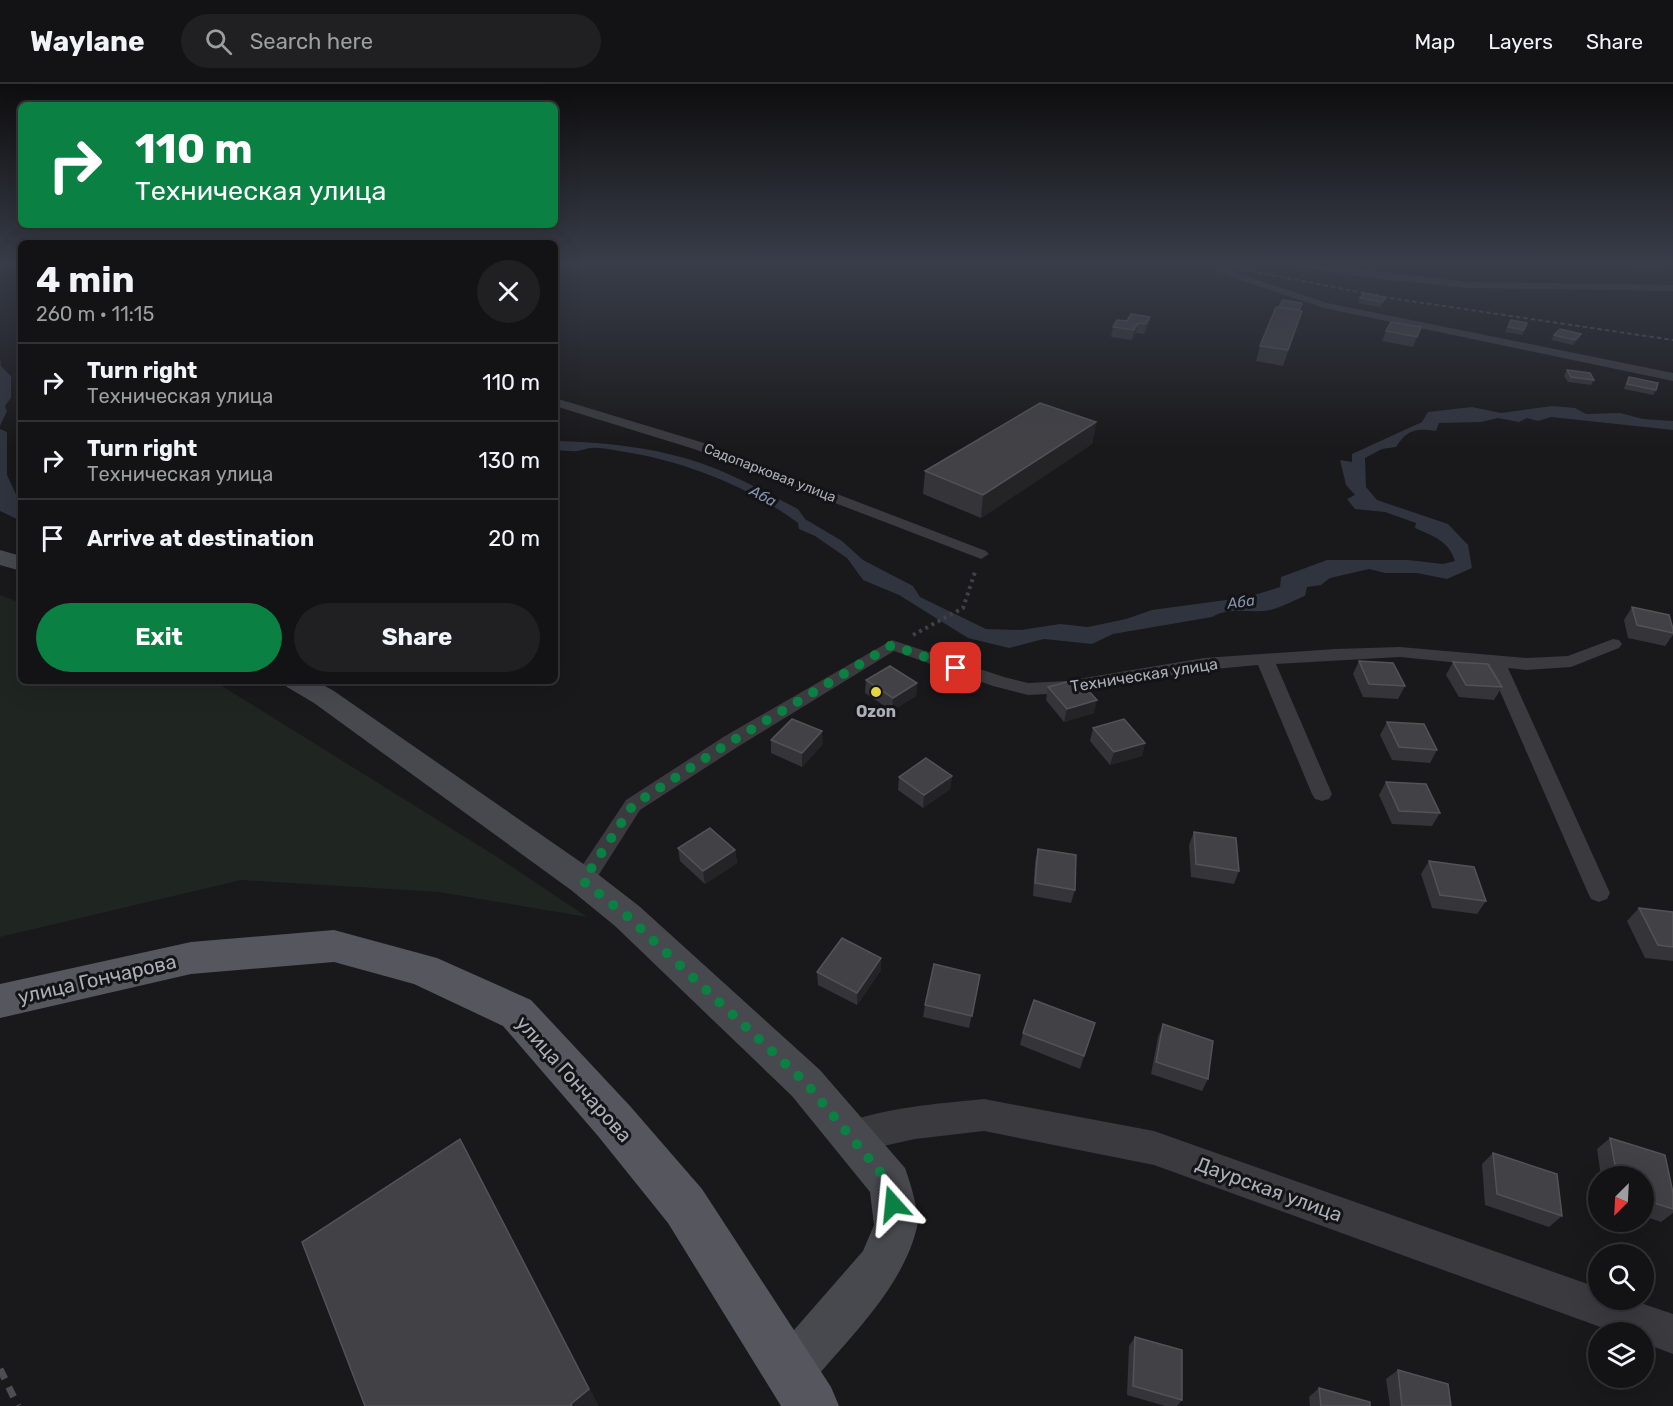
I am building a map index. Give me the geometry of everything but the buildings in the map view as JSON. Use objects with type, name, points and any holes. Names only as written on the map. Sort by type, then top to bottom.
[{"type":"main road","points":[[0,557],[18,563]]},
{"type":"main road","points":[[301,684],[324,697],[583,881],[627,916],[806,1083],[890,1184],[896,1224],[879,1267],[791,1370]]},
{"type":"main road","name":"улица Гончарова","points":[[0,1000],[191,958],[334,946],[423,970],[518,1013],[614,1121],[685,1206],[812,1406]]},
{"type":"street","points":[[1420,326],[1673,377]]},
{"type":"street","name":"Садопарковая улица","points":[[558,403],[699,446],[981,554]]},
{"type":"street","name":"Техническая улица","points":[[583,881],[633,805],[732,741],[892,645],[999,682],[1028,689],[1066,687],[1204,664],[1400,652],[1526,663],[1571,661],[1613,644]]},
{"type":"street","points":[[1265,660],[1322,794]]},
{"type":"street","points":[[1497,661],[1599,893]]},
{"type":"street","name":"Даурская улица","points":[[852,1137],[915,1123],[984,1115],[1154,1148],[1673,1334]]},
{"type":"path","points":[[930,627],[963,608],[981,554]]},
{"type":"shaded area","points":[[0,595],[18,602],[18,684],[219,684],[494,855],[587,917],[439,892],[241,880],[0,937]]},
{"type":"water","points":[[0,357],[1,366],[11,376],[11,398],[5,406],[7,411],[0,426]]},
{"type":"water","name":"Аба","points":[[1552,406],[1575,408],[1586,414],[1620,413],[1643,419],[1673,421],[1673,430],[1551,417],[1538,421],[1527,418],[1519,422],[1498,418],[1481,422],[1439,423],[1436,431],[1417,430],[1404,437],[1396,447],[1382,449],[1365,458],[1366,487],[1377,500],[1448,524],[1468,545],[1472,568],[1447,579],[1417,573],[1385,573],[1369,569],[1330,578],[1321,585],[1307,587],[1305,596],[1266,611],[1226,612],[1212,617],[1113,634],[1092,644],[1044,639],[1009,648],[968,638],[899,595],[863,580],[847,558],[815,536],[799,529],[798,523],[779,510],[736,486],[690,468],[643,455],[599,448],[558,450],[558,441],[617,445],[680,457],[719,470],[798,509],[805,519],[842,541],[863,560],[913,586],[920,597],[986,629],[1021,630],[1060,624],[1088,627],[1126,619],[1152,610],[1248,597],[1280,587],[1281,577],[1327,560],[1408,560],[1443,564],[1455,561],[1444,544],[1415,528],[1416,523],[1385,512],[1355,509],[1347,499],[1355,495],[1346,485],[1340,460],[1352,462],[1352,454],[1422,422],[1428,412],[1472,407],[1501,413]]},
{"type":"water","points":[[0,429],[7,432],[7,475],[18,499],[18,520],[0,511]]},
{"type":"railway","points":[[1576,326],[1673,340]]},
{"type":"railway","points":[[0,1369],[18,1406]]},
{"type":"place","name":"Ozon","points":[[876,692]]},
{"type":"route","points":[[893,1204],[890,1184],[806,1083],[627,916],[583,881],[633,805],[732,741],[892,645],[956,668]]}]
